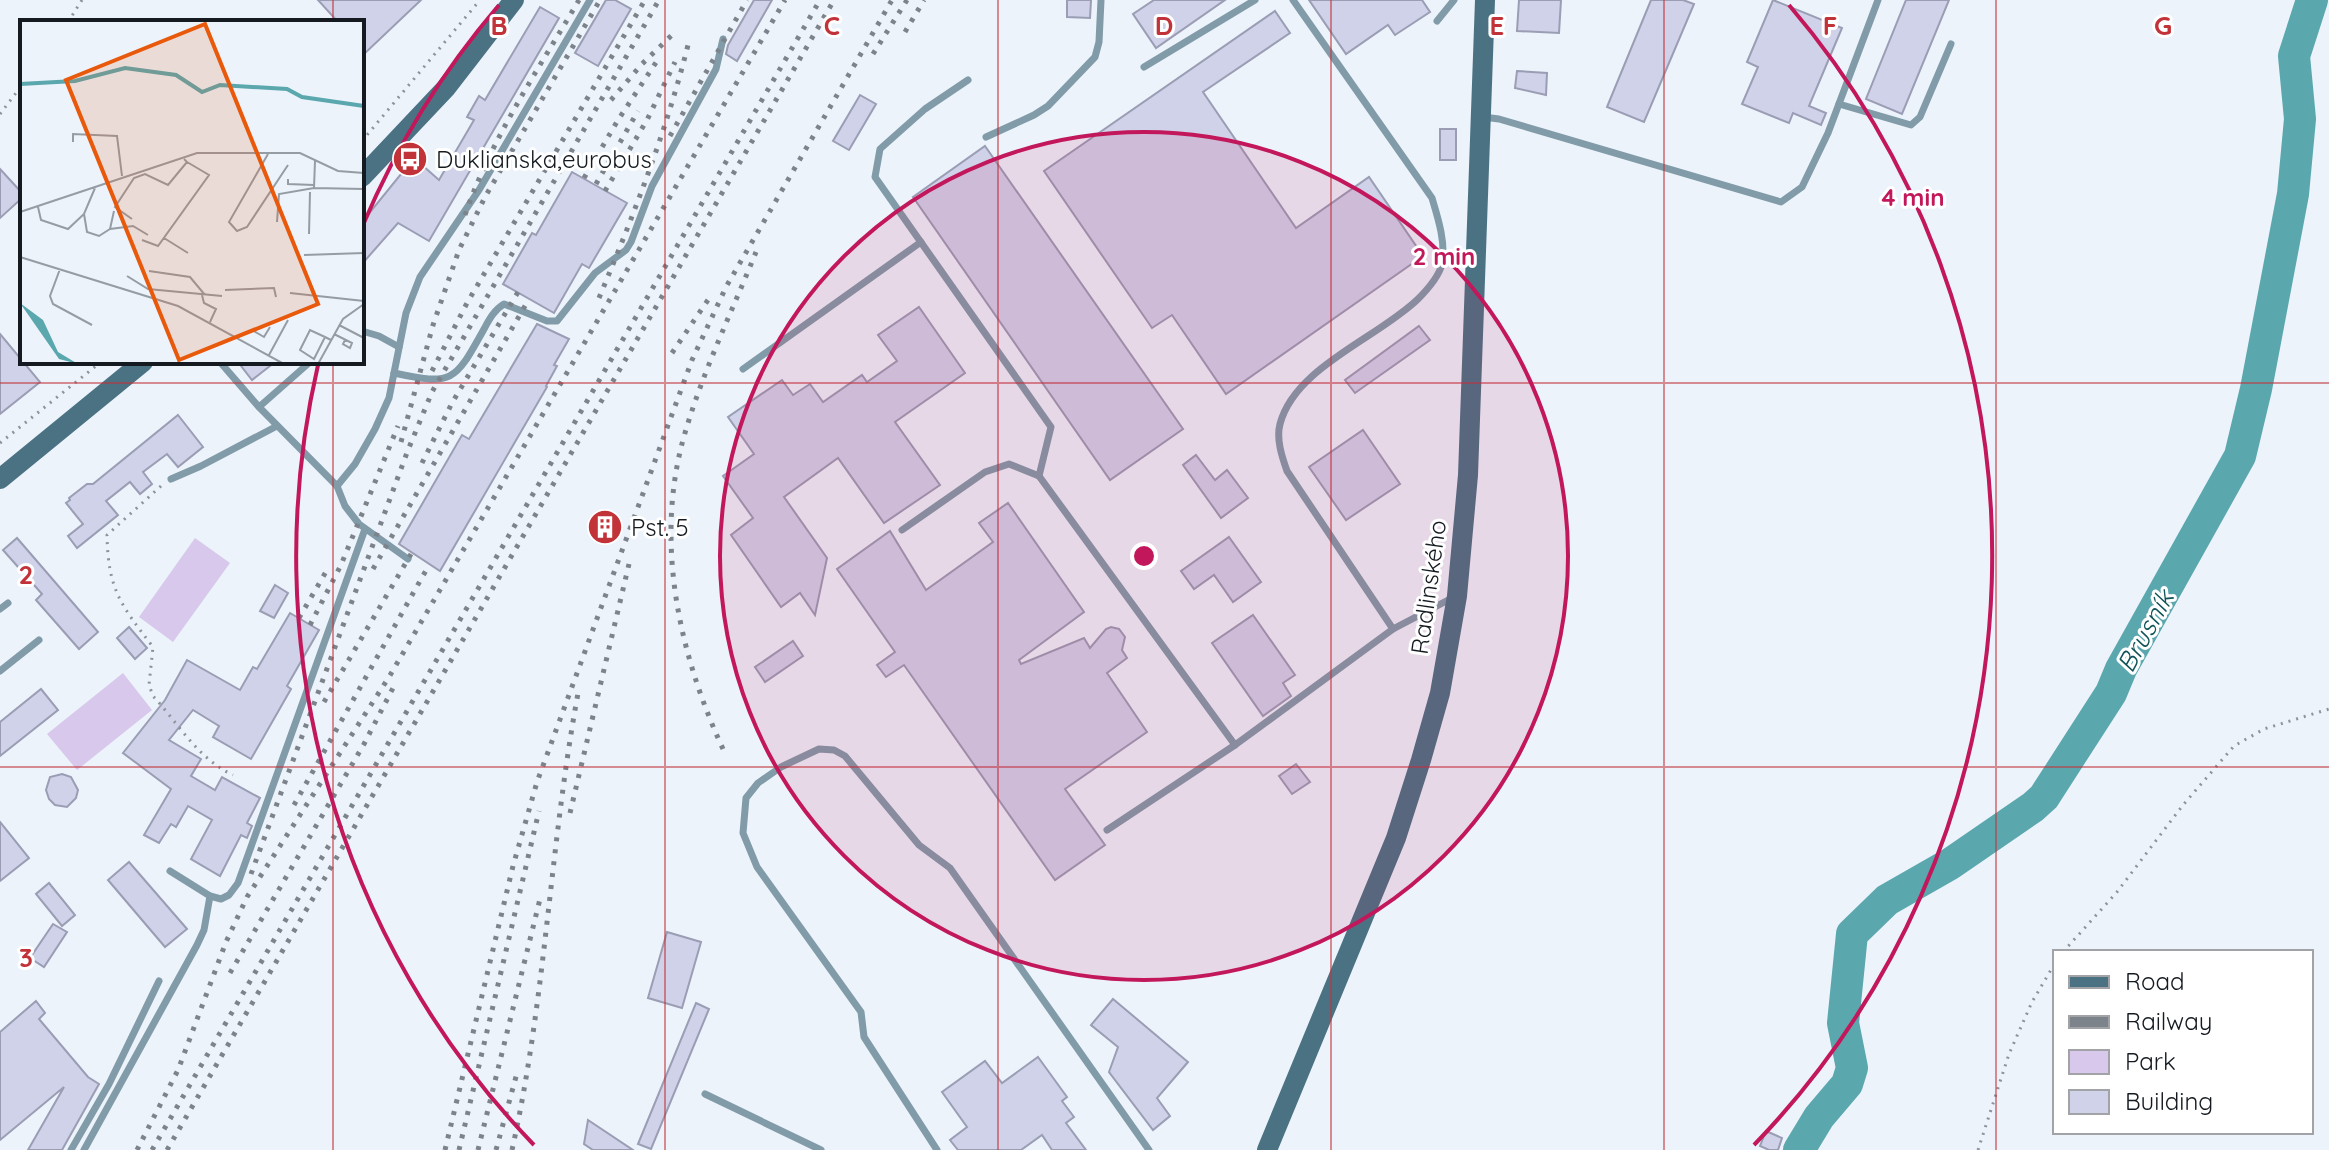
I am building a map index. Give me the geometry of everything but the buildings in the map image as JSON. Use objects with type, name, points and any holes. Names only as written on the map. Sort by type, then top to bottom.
[{"type":"main road","points":[[364,175],[446,88],[514,0]]},
{"type":"main road","name":"Radlinského","points":[[1267,1150],[1396,838],[1432,724],[1457,596],[1472,404],[1485,0]]},
{"type":"main road","points":[[0,479],[141,364]]},
{"type":"lane","points":[[337,486],[355,464],[389,398],[406,313],[420,277],[479,190],[590,0]]},
{"type":"lane","points":[[986,137],[1048,106],[1095,57],[1099,42],[1101,0]]},
{"type":"lane","points":[[1144,67],[1255,0]]},
{"type":"lane","points":[[1293,0],[1432,198],[1440,227],[1442,265],[1426,291],[1408,309],[1307,380],[1288,404],[1279,426],[1280,453],[1287,471],[1393,629]]},
{"type":"lane","points":[[1437,21],[1454,0]]},
{"type":"lane","points":[[1481,117],[1499,119],[1781,202],[1802,187],[1839,104],[1878,0]]},
{"type":"lane","points":[[394,373],[439,380],[450,378],[459,371],[491,316],[504,304],[547,321],[557,321],[564,314],[595,273],[626,250],[631,242],[652,186],[716,69],[723,39]]},
{"type":"lane","points":[[1839,104],[1911,125],[1920,117],[1951,44]]},
{"type":"lane","points":[[968,80],[925,109],[880,149],[875,177],[1051,427],[1039,476]]},
{"type":"lane","points":[[743,369],[921,242]]},
{"type":"lane","points":[[364,332],[399,347]]},
{"type":"lane","points":[[222,364],[259,407],[337,486],[345,506],[365,529],[408,559]]},
{"type":"lane","points":[[259,407],[308,364]]},
{"type":"lane","points":[[171,479],[277,426]]},
{"type":"lane","points":[[902,530],[985,472],[1009,464],[1039,476],[1235,745]]},
{"type":"lane","points":[[170,871],[210,896],[221,899],[229,895],[238,883],[365,529]]},
{"type":"lane","points":[[1107,830],[1235,745],[1393,629],[1457,596]]},
{"type":"lane","points":[[0,609],[8,603]]},
{"type":"lane","points":[[0,671],[39,640]]},
{"type":"lane","points":[[937,1150],[864,1037],[861,1012],[757,867],[747,848],[743,833],[746,798],[758,783],[781,767],[819,749],[834,750],[845,756],[919,845],[950,868],[1149,1150]]},
{"type":"lane","points":[[84,1150],[197,945],[204,930],[210,896]]},
{"type":"lane","points":[[71,1150],[109,1084],[159,981]]},
{"type":"lane","points":[[705,1094],[821,1150]]},
{"type":"path","points":[[69,20],[82,0]]},
{"type":"path","points":[[364,139],[480,0]]},
{"type":"path","points":[[0,114],[20,88]]},
{"type":"path","points":[[0,443],[99,364]]},
{"type":"path","points":[[171,479],[107,535],[108,567],[122,607],[153,647],[149,685],[153,696],[200,752],[217,768],[233,775]]},
{"type":"path","points":[[2065,950],[2117,892],[2183,805],[2234,746],[2264,729],[2329,709]]},
{"type":"path","points":[[1978,1150],[2009,1054],[2032,1002],[2053,966]]},
{"type":"green space","points":[[195,538],[230,563],[173,642],[139,617]]},
{"type":"green space","points":[[123,673],[152,710],[77,770],[47,734]]},
{"type":"waterway","name":"Brusník","points":[[1799,1150],[1819,1117],[1847,1084],[1852,1068],[1843,1023],[1852,934],[1887,900],[1950,864],[2044,797],[2111,693],[2121,669],[2240,456],[2293,194],[2300,119],[2294,56],[2312,0]]},
{"type":"railway","points":[[465,215],[502,132],[579,0]]},
{"type":"railway","points":[[401,442],[433,325],[459,250],[485,197],[600,0]]},
{"type":"railway","points":[[432,371],[467,303],[645,0]]},
{"type":"railway","points":[[251,874],[432,392],[659,0]]},
{"type":"railway","points":[[670,136],[747,0]]},
{"type":"railway","points":[[137,1150],[178,1070],[226,942],[247,897],[389,677],[785,0]]},
{"type":"railway","points":[[152,1150],[820,0]]},
{"type":"railway","points":[[167,1150],[834,0]]},
{"type":"railway","points":[[445,1150],[513,866],[537,782],[692,360],[726,287],[892,0]]},
{"type":"railway","points":[[873,54],[907,0]]},
{"type":"railway","points":[[905,32],[924,0]]},
{"type":"railway","points":[[611,100],[674,33]]},
{"type":"railway","points":[[599,298],[649,171],[689,41]]},
{"type":"railway","points":[[584,178],[657,61]]},
{"type":"railway","points":[[605,191],[647,120],[675,62]]},
{"type":"railway","points":[[596,184],[638,111]]},
{"type":"railway","points":[[723,749],[694,675],[684,637],[676,598],[671,518],[675,479],[690,416],[756,252]]},
{"type":"railway","points":[[422,463],[452,403],[518,292]]},
{"type":"railway","points":[[672,353],[712,294]]},
{"type":"railway","points":[[373,569],[529,299]]},
{"type":"railway","points":[[310,625],[341,565],[398,426]]},
{"type":"railway","points":[[324,702],[411,554]]},
{"type":"railway","points":[[570,813],[629,564]]},
{"type":"railway","points":[[294,805],[429,565]]},
{"type":"railway","points":[[299,618],[327,570]]},
{"type":"railway","points":[[230,973],[364,744],[393,688]]},
{"type":"railway","points":[[512,1150],[533,1035],[561,803],[579,688]]},
{"type":"railway","points":[[459,1150],[539,811]]},
{"type":"railway","points":[[478,1150],[540,899]]},
{"type":"railway","points":[[496,1150],[517,1073]]},
{"type":"place","name":"Duklianska,eurobus","points":[[410,159]]},
{"type":"place","name":"Pst. 5","points":[[605,527]]}]
